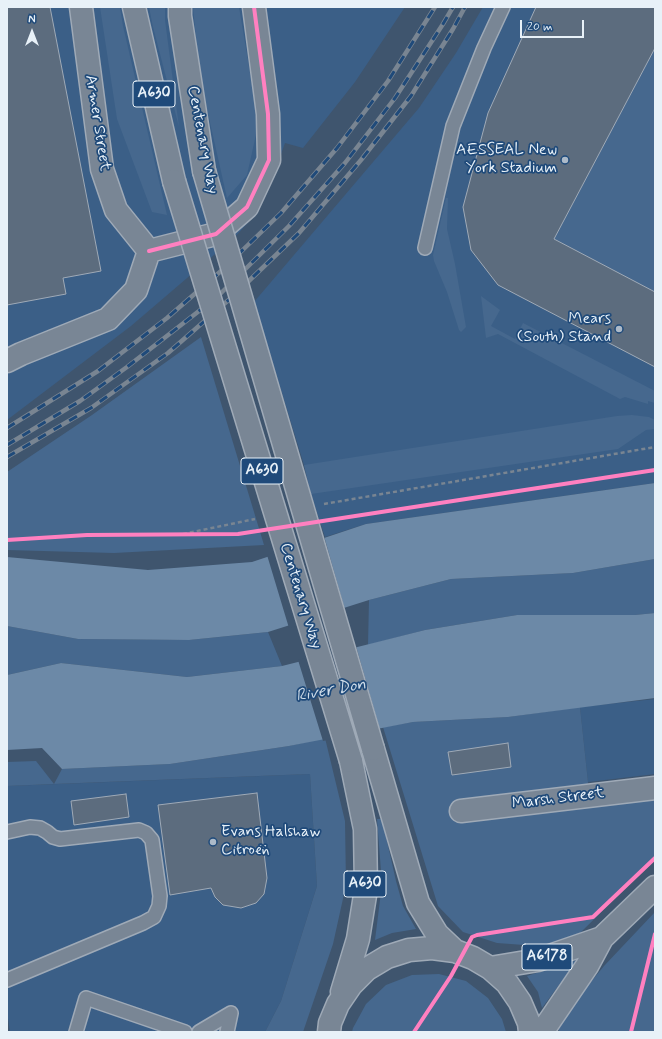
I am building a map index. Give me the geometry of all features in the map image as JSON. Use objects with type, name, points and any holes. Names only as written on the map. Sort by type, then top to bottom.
[{"type":"main road","name":"Armer Street","points":[[81,7],[102,169],[116,210],[149,251]]},
{"type":"main road","name":"Centenary Way","points":[[134,7],[174,181],[351,761],[365,829],[366,889],[358,939],[338,1004]]},
{"type":"main road","name":"Centenary Way","points":[[180,7],[180,16],[204,171],[372,749],[418,904],[437,934],[455,951]]},
{"type":"main road","points":[[7,361],[108,319],[136,290],[149,251],[216,234],[247,207],[269,160],[268,114],[254,7]]},
{"type":"main road","name":"Marsh Street","points":[[461,811],[655,788]]},
{"type":"main road","name":"A6178","points":[[542,1032],[587,966],[602,938],[655,887]]},
{"type":"main road","name":"A6178","points":[[490,968],[538,960],[602,938]]},
{"type":"main road","name":"A630","points":[[329,1032],[330,1023],[338,1004],[351,985],[367,969],[387,957],[409,950],[432,948],[455,951],[473,958],[490,968],[507,983],[520,1002],[529,1023],[530,1032]]},
{"type":"lane","points":[[425,248],[453,126],[484,48],[503,7]]},
{"type":"lane","points":[[7,832],[30,827],[40,828],[48,832],[53,837],[60,839],[139,830],[146,833],[152,840],[160,896],[159,906],[154,917],[7,980]]},
{"type":"lane","points":[[76,1032],[86,998],[185,1032]]},
{"type":"lane","points":[[199,1032],[231,1013],[227,1032]]},
{"type":"path","points":[[320,505],[655,447]]},
{"type":"path","points":[[183,534],[259,518]]},
{"type":"path","points":[[176,534],[207,534]]},
{"type":"path","points":[[472,937],[593,917]]},
{"type":"path","points":[[414,1032],[451,976]]},
{"type":"shaded area","points":[[7,7],[405,7],[355,82],[303,148],[285,143],[275,171],[253,217],[235,237],[131,326],[7,420]]},
{"type":"shaded area","points":[[100,7],[120,7],[123,26],[167,215],[152,212],[117,119]]},
{"type":"shaded area","points":[[149,7],[165,7],[165,20],[179,127],[153,27]]},
{"type":"shaded area","points":[[193,7],[239,7],[257,114],[257,130],[247,175],[227,198],[200,78]]},
{"type":"shaded area","points":[[483,7],[655,7],[655,483],[366,524],[325,537],[254,302],[419,108],[456,53]]},
{"type":"shaded area","name":"AESSEAL New York Stadium","points":[[536,7],[655,7],[655,367],[498,285],[471,250],[463,207],[488,113]]},
{"type":"shaded area","points":[[446,198],[448,198],[447,229],[466,327],[461,332],[433,255]]},
{"type":"shaded area","points":[[481,296],[500,310],[491,326],[515,339],[523,323],[655,391],[655,403],[648,401],[648,404],[625,397],[620,399],[498,334],[486,338]]},
{"type":"shaded area","points":[[201,337],[264,545],[114,553],[7,550],[7,472],[92,415]]},
{"type":"shaded area","points":[[632,415],[649,417],[655,420],[655,429],[646,430],[618,449],[311,494],[304,465],[617,416]]},
{"type":"shaded area","points":[[655,559],[655,613],[635,615],[517,615],[425,630],[368,645],[369,600],[451,579],[573,573]]},
{"type":"shaded area","points":[[7,626],[78,639],[189,640],[268,632],[282,666],[187,677],[61,663],[7,675]]},
{"type":"shaded area","points":[[655,699],[655,774],[588,782],[580,707]]},
{"type":"shaded area","points":[[580,707],[588,782],[586,808],[655,798],[655,859],[576,937],[538,946],[497,943],[463,932],[438,906],[383,727],[413,722],[508,717]]},
{"type":"shaded area","points":[[325,738],[345,821],[346,885],[333,944],[303,1032],[265,1032],[281,1001],[317,886],[310,774],[54,784],[62,769],[170,764],[289,746]]},
{"type":"shaded area","points":[[36,761],[54,784],[7,786],[7,762]]},
{"type":"shaded area","points":[[310,774],[317,886],[281,1001],[265,1032],[10,1032],[7,1011],[7,786]]},
{"type":"shaded area","points":[[377,819],[382,819],[403,906],[416,929],[392,933],[375,940],[382,884]]},
{"type":"shaded area","points":[[655,912],[655,1032],[559,1032],[559,1029],[576,1000],[604,966]]},
{"type":"shaded area","points":[[580,959],[542,1008],[538,992],[527,976]]},
{"type":"shaded area","points":[[439,974],[466,981],[488,998],[502,1019],[506,1032],[352,1032],[366,1004],[386,985],[412,975]]},
{"type":"water","points":[[655,483],[655,559],[573,573],[451,579],[369,600],[268,632],[189,640],[78,639],[7,626],[7,557],[148,570],[252,562],[366,524]]},
{"type":"water","name":"River Don","points":[[655,613],[655,698],[508,717],[413,722],[289,746],[170,764],[62,769],[42,748],[7,750],[7,675],[61,663],[187,677],[282,666],[425,630],[517,615],[635,615]]},
{"type":"pier","points":[[324,536],[345,610],[289,628],[267,555]]},
{"type":"pier","points":[[356,646],[380,730],[323,741],[298,660]]},
{"type":"building","points":[[7,7],[50,7],[101,271],[63,278],[66,294],[7,305]]},
{"type":"building","name":"AESSEAL New York Stadium","points":[[536,7],[655,7],[655,48],[554,239],[655,292],[655,367],[498,285],[471,250],[463,207],[488,113]]},
{"type":"building","points":[[508,743],[511,767],[452,775],[448,752]]},
{"type":"building","name":"Evans Halshaw Citroën","points":[[257,793],[267,878],[264,894],[256,903],[241,908],[223,905],[215,897],[211,888],[170,895],[158,805]]},
{"type":"building","points":[[126,794],[129,817],[74,825],[71,801]]},
{"type":"railway","points":[[7,428],[98,371],[167,318],[221,271],[281,213],[337,148],[388,81],[435,7]]},
{"type":"railway","points":[[7,445],[80,401],[127,367],[217,297],[289,226],[345,163],[395,98],[453,7]]},
{"type":"railway","points":[[7,457],[91,408],[168,353],[232,297],[299,233],[361,160],[411,96],[465,7]]},
{"type":"cycle path","points":[[149,251],[216,234],[247,207],[269,160],[268,114],[254,7]]},
{"type":"cycle path","points":[[7,540],[87,535],[238,534],[655,470]]},
{"type":"cycle path","points":[[414,1032],[451,976],[472,937],[593,917],[655,858]]},
{"type":"cycle path","points":[[631,1032],[655,934]]},
{"type":"place","name":"AESSEAL New York Stadium","points":[[565,160]]},
{"type":"place","name":"Mears (South) Stand","points":[[619,329]]},
{"type":"place","name":"Evans Halshaw Citroën","points":[[213,842]]}]
